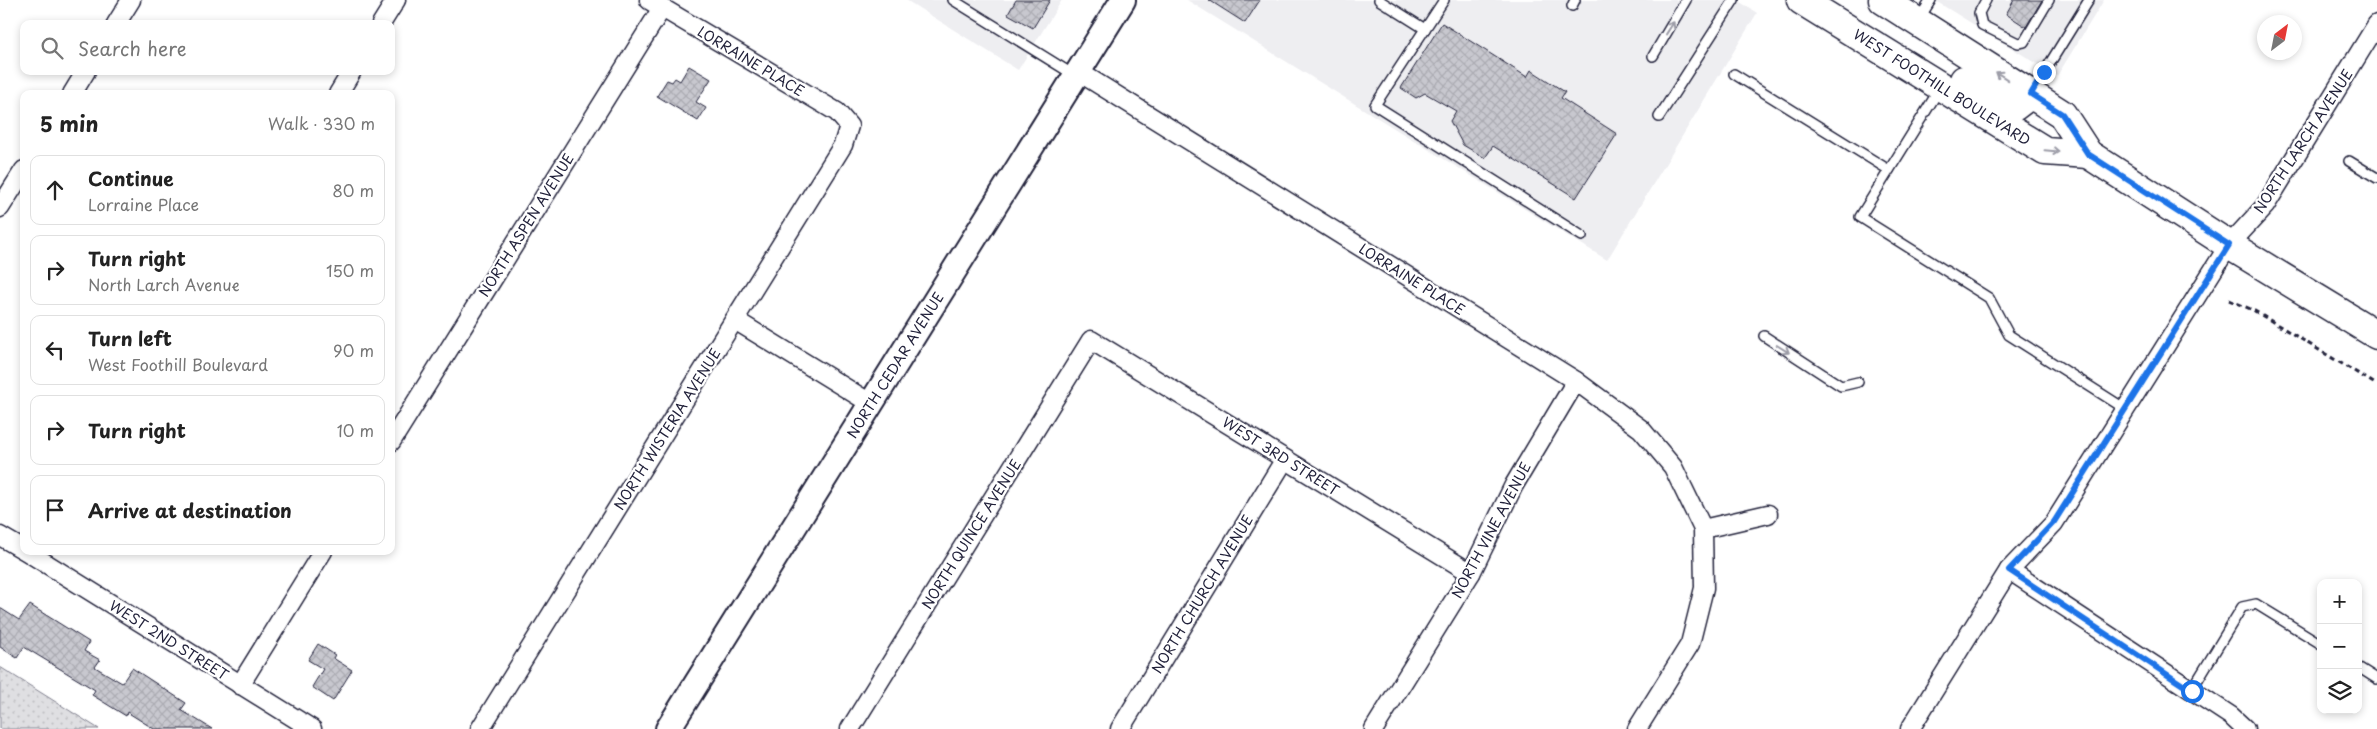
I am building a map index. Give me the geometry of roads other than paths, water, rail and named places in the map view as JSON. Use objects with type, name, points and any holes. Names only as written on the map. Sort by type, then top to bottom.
[{"type":"main road","name":"NORTH CEDAR AVENUE","points":[[668,729],[1123,0]]},
{"type":"main road","name":"WEST FOOTHILL BOULEVARD","points":[[1801,0],[2044,151],[2088,154]]},
{"type":"main road","name":"WEST FOOTHILL BOULEVARD","points":[[1883,0],[1924,11],[2031,94],[2062,114],[2088,154],[2229,245],[2377,335]]},
{"type":"main road","points":[[1840,24],[1874,26],[1995,99],[2014,107],[2031,94]]},
{"type":"street","points":[[118,20],[130,0]]},
{"type":"street","points":[[384,20],[396,0]]},
{"type":"street","name":"LORRAINE PLACE","points":[[655,4],[837,112],[849,126]]},
{"type":"street","name":"NORTH ASPEN AVENUE","points":[[395,435],[655,4]]},
{"type":"street","name":"NORTH LARCH AVENUE","points":[[1910,729],[2009,570],[2054,522],[2127,410],[2229,245],[2265,206],[2377,24]]},
{"type":"street","name":"LORRAINE PLACE","points":[[1078,74],[1576,381],[1641,429],[1648,437],[1673,467],[1703,529]]},
{"type":"street","points":[[74,90],[84,75]]},
{"type":"street","points":[[340,90],[350,75]]},
{"type":"street","name":"NORTH WISTERIA AVENUE","points":[[480,729],[843,145],[849,126]]},
{"type":"street","points":[[0,208],[20,176]]},
{"type":"street","points":[[735,320],[870,403]]},
{"type":"street","name":"WEST 3RD STREET","points":[[1091,340],[1471,573]]},
{"type":"street","name":"NORTH QUINCE AVENUE","points":[[850,729],[1091,340]]},
{"type":"street","name":"NORTH VINE AVENUE","points":[[1374,729],[1471,573],[1514,484],[1576,381]]},
{"type":"street","name":"NORTH CHURCH AVENUE","points":[[1120,729],[1285,459]]},
{"type":"street","points":[[1638,729],[1690,644],[1704,588],[1703,529],[1768,514]]},
{"type":"street","name":"WEST 2ND STREET","points":[[0,536],[20,548]]},
{"type":"street","points":[[240,684],[321,555]]},
{"type":"street","name":"WEST 2ND STREET","points":[[48,557],[240,684],[312,729]]},
{"type":"street","points":[[2009,570],[2192,691],[2226,722],[2245,729]]},
{"type":"lane","points":[[953,0],[1078,74]]},
{"type":"lane","points":[[1379,0],[1426,29]]},
{"type":"lane","points":[[1444,0],[1375,105],[1582,236]]},
{"type":"lane","points":[[1653,56],[1686,0]]},
{"type":"lane","points":[[1659,116],[1734,0]]},
{"type":"lane","points":[[1986,0],[1978,13],[1982,25],[2018,44],[2024,42],[2049,0]]},
{"type":"lane","points":[[2031,94],[2089,0]]},
{"type":"lane","points":[[1734,74],[1889,170]]},
{"type":"lane","points":[[1941,88],[1860,217],[1988,298],[2009,334],[2127,410]]},
{"type":"lane","points":[[2349,161],[2377,178]]},
{"type":"lane","points":[[1764,336],[1842,386],[1858,382]]},
{"type":"lane","points":[[2192,691],[2242,607],[2256,604],[2317,642]]},
{"type":"lane","points":[[2361,669],[2377,679]]}]
